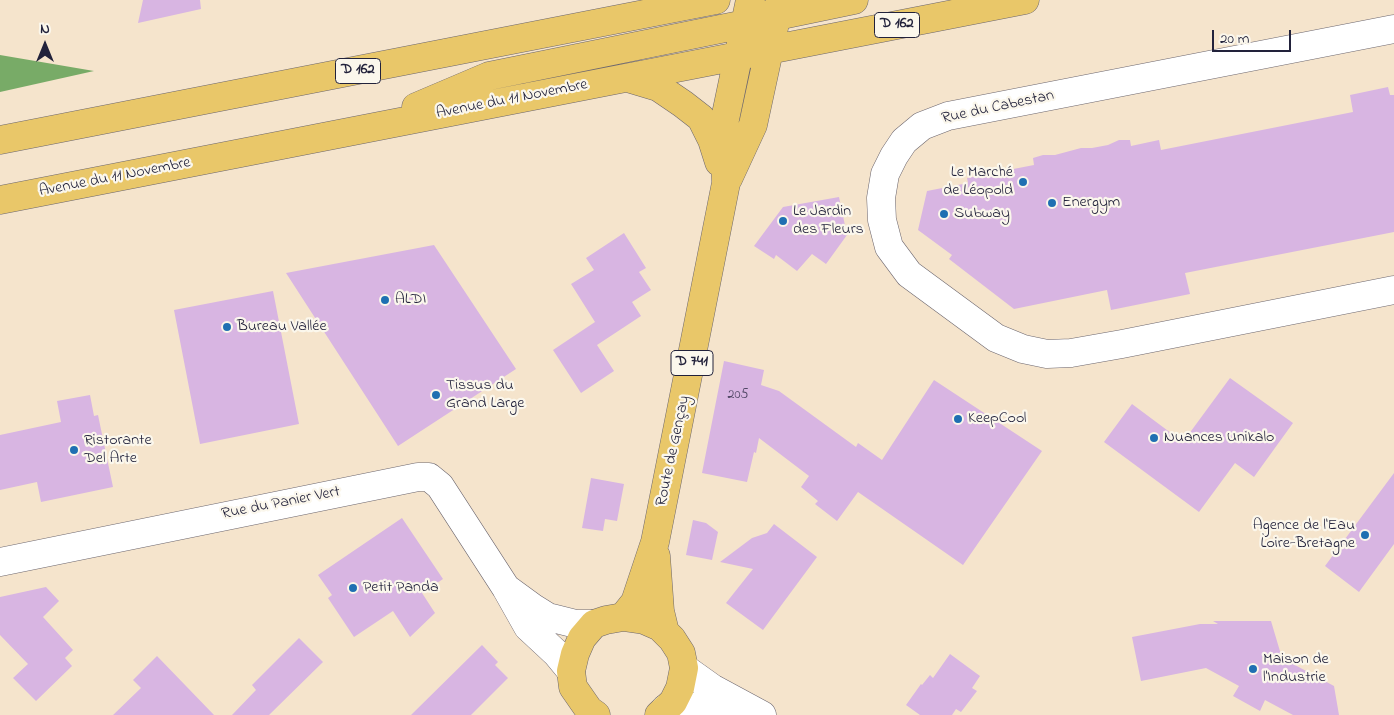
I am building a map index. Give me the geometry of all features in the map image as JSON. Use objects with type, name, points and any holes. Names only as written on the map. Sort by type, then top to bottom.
[{"type":"main road","name":"D 162","points":[[0,140],[665,6],[716,0]]},
{"type":"main road","points":[[367,129],[489,76],[775,5],[854,0]]},
{"type":"main road","name":"Avenue du 11 Novembre","points":[[0,200],[1025,0]]},
{"type":"main road","points":[[738,56],[775,5]]},
{"type":"main road","name":"Route de Gençay","points":[[726,183],[753,125],[769,50],[775,5]]},
{"type":"main road","name":"Route de Gençay","points":[[623,617],[635,602],[655,542],[726,183],[724,124],[747,12]]},
{"type":"main road","points":[[627,78],[658,88],[701,118],[712,140],[726,183]]},
{"type":"main road","name":"Route de Gençay","points":[[655,542],[660,611],[665,632]]},
{"type":"main road","points":[[596,715],[589,710],[574,687],[571,671],[575,654],[582,638],[594,624],[623,617],[644,620],[660,627],[672,639],[681,653],[684,668],[680,688],[673,702],[662,712]]},
{"type":"street","name":"Rue du Cabestan","points":[[1394,29],[948,116],[922,126],[904,141],[885,174],[881,198],[882,220],[889,247],[909,274],[996,338],[1023,349],[1047,354],[1071,353],[1122,344],[1394,290]]},
{"type":"street","name":"Rue du Panier Vert","points":[[0,562],[418,476],[429,477],[440,486],[506,588],[528,627],[557,654],[571,671]]},
{"type":"street","name":"Rue du Panier Vert","points":[[506,588],[548,616],[576,624],[594,624]]},
{"type":"street","points":[[684,668],[712,688],[762,715]]},
{"type":"street","points":[[662,712],[699,706],[740,715]]},
{"type":"green space","points":[[0,55],[94,71],[0,92]]},
{"type":"building","points":[[143,0],[200,0],[201,9],[138,23]]},
{"type":"building","points":[[1388,87],[1390,95],[1394,95],[1394,232],[1185,273],[1190,294],[1111,310],[1107,290],[1014,309],[949,259],[952,255],[918,230],[927,191],[968,183],[967,178],[1034,165],[1033,158],[1043,155],[1055,155],[1081,148],[1108,145],[1119,140],[1130,140],[1131,146],[1159,140],[1161,150],[1353,112],[1350,95]]},
{"type":"building","points":[[839,197],[847,235],[826,264],[812,254],[797,271],[776,255],[774,259],[754,246],[783,207]]},
{"type":"building","points":[[624,233],[646,268],[639,272],[651,290],[632,302],[641,316],[597,345],[614,371],[581,393],[553,350],[595,322],[571,284],[594,270],[586,258]]},
{"type":"building","points":[[434,245],[516,369],[398,446],[286,273]]},
{"type":"building","points":[[273,291],[299,424],[200,444],[174,310]]},
{"type":"building","points":[[724,361],[764,370],[761,385],[779,391],[856,447],[858,443],[882,460],[934,380],[1042,451],[963,565],[858,492],[837,521],[815,504],[818,501],[801,487],[809,476],[759,438],[747,482],[702,473]]},
{"type":"building","points":[[1230,378],[1293,423],[1254,477],[1235,463],[1199,512],[1104,442],[1132,404],[1183,442]]},
{"type":"building","name":"Ristorante Del Arte","points":[[90,395],[94,416],[98,415],[113,487],[41,502],[37,482],[0,490],[0,435],[61,422],[57,401]]},
{"type":"building","points":[[1394,473],[1394,544],[1359,592],[1325,566]]},
{"type":"building","points":[[591,478],[624,484],[617,521],[605,519],[603,531],[582,528]]},
{"type":"building","points":[[402,518],[443,579],[422,593],[435,613],[410,637],[393,611],[354,637],[328,598],[332,595],[318,575]]},
{"type":"building","points":[[693,520],[706,523],[718,532],[712,560],[686,555]]},
{"type":"building","points":[[774,524],[817,557],[763,630],[726,603],[753,569],[720,562],[752,538],[767,533]]},
{"type":"building","points":[[46,587],[59,601],[43,617],[73,650],[65,658],[72,666],[36,701],[13,678],[28,664],[0,635],[0,597]]},
{"type":"building","name":"Maison de l'Industrie","points":[[1213,621],[1271,621],[1282,658],[1334,686],[1339,715],[1293,715],[1265,700],[1260,711],[1233,696],[1239,686],[1206,668],[1141,681],[1132,637],[1200,624],[1218,624]]},
{"type":"building","points":[[299,638],[323,662],[269,715],[232,715],[256,690],[252,685]]},
{"type":"building","points":[[482,645],[498,662],[495,665],[508,678],[471,715],[411,715]]},
{"type":"building","points":[[950,654],[980,676],[972,688],[977,691],[961,712],[956,709],[952,715],[920,715],[906,705],[921,684],[930,675],[933,678]]},
{"type":"building","points":[[157,656],[214,715],[113,715],[141,688],[133,680]]},
{"type":"place","name":"Le Marché de Léopold","points":[[1023,182]]},
{"type":"place","name":"Energym","points":[[1052,203]]},
{"type":"place","name":"Subway","points":[[944,214]]},
{"type":"place","name":"Le Jardin des Fleurs","points":[[783,221]]},
{"type":"place","name":"ALDI","points":[[385,300]]},
{"type":"place","name":"Bureau Vallée","points":[[227,327]]},
{"type":"place","name":"Tissus du Grand Large","points":[[436,395]]},
{"type":"place","name":"KeepCool","points":[[958,419]]},
{"type":"place","name":"Nuances Unikalo","points":[[1154,438]]},
{"type":"place","name":"Ristorante Del Arte","points":[[74,450]]},
{"type":"place","name":"Agence de l'Eau Loire-Bretagne","points":[[1365,535]]},
{"type":"place","name":"Petit Panda","points":[[353,588]]},
{"type":"place","name":"Maison de l'Industrie","points":[[1253,669]]}]
